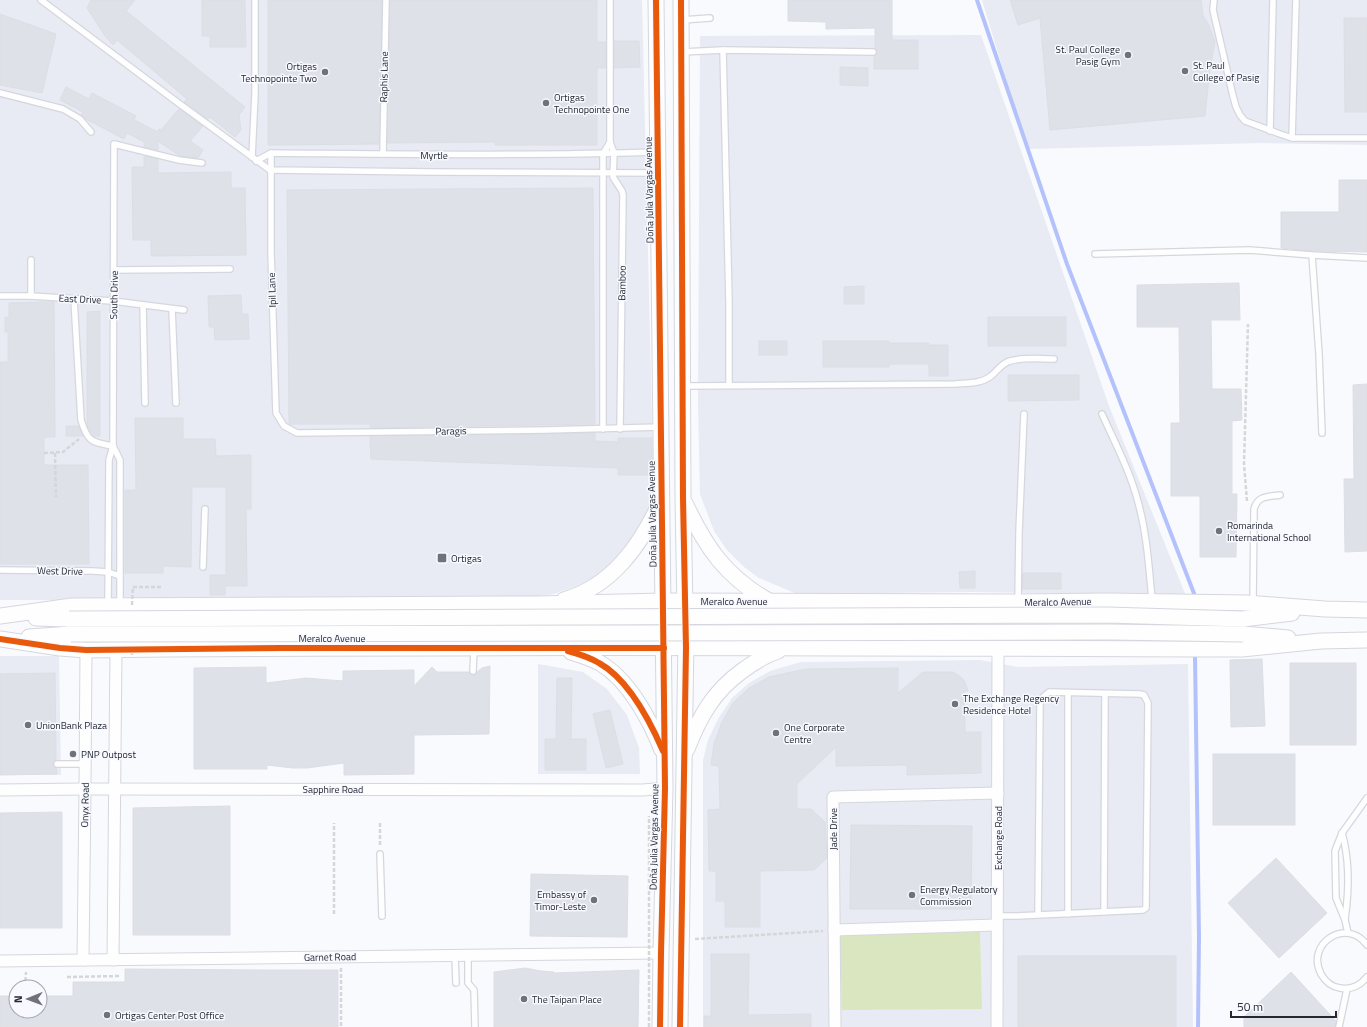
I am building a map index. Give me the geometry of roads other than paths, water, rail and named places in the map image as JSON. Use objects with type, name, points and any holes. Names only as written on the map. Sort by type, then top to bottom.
[{"type":"main road","name":"Doña Julia Vargas Avenue","points":[[656,0],[665,788],[660,953],[660,1027]]},
{"type":"main road","points":[[680,1027],[686,648],[683,498],[681,0]]},
{"type":"main road","points":[[570,604],[577,612],[592,617],[617,620],[758,619],[767,616],[774,611],[775,602],[757,594],[740,582],[724,567],[706,543],[683,498]]},
{"type":"main road","points":[[542,604],[566,599],[586,591],[612,574],[623,564],[637,546],[652,521],[662,500]]},
{"type":"main road","name":"Meralco Avenue","points":[[0,617],[72,606],[570,604],[662,601],[1108,601],[1253,604],[1325,609],[1367,610]]},
{"type":"main road","points":[[844,601],[832,616],[829,629],[832,639],[844,649]]},
{"type":"main road","points":[[542,604],[550,607],[556,612],[562,618],[564,626],[559,640],[547,648]]},
{"type":"main road","name":"Meralco Avenue","points":[[0,638],[71,634],[1110,632],[1243,626],[1325,609]]},
{"type":"main road","name":"Meralco Avenue","points":[[0,617],[69,620],[1107,615],[1243,626],[1321,641]]},
{"type":"main road","name":"Meralco Avenue","points":[[0,638],[60,648],[86,650],[474,648],[1242,649],[1321,641],[1367,640]]},
{"type":"main road","points":[[547,648],[590,658],[604,666],[618,678],[645,715],[664,756]]},
{"type":"main road","points":[[684,757],[702,714],[719,691],[737,675],[757,661],[784,649]]},
{"type":"street","name":"Exchange Road","points":[[997,1027],[998,649]]},
{"type":"street","name":"Onyx Road","points":[[83,960],[86,789],[86,650]]},
{"type":"street","points":[[113,960],[116,650]]},
{"type":"street","name":"Sapphire Road","points":[[0,790],[643,790],[665,788]]},
{"type":"street","name":"Jade Drive","points":[[835,1027],[833,797],[998,793]]},
{"type":"street","points":[[834,930],[997,920]]},
{"type":"street","name":"Garnet Road","points":[[0,961],[660,953]]},
{"type":"lane","points":[[41,0],[270,170]]},
{"type":"lane","points":[[254,159],[255,0]]},
{"type":"lane","name":"Raphis Lane","points":[[383,154],[386,0]]},
{"type":"lane","name":"Bamboo","points":[[610,0],[610,142],[614,153],[613,172],[615,182],[622,191],[623,195],[620,429]]},
{"type":"lane","points":[[1214,0],[1213,10],[1236,107],[1240,115],[1245,120],[1270,131],[1292,138],[1367,138]]},
{"type":"lane","points":[[1270,131],[1273,0]]},
{"type":"lane","points":[[1292,138],[1296,0]]},
{"type":"lane","points":[[682,20],[710,18]]},
{"type":"lane","points":[[682,52],[723,50],[873,52]]},
{"type":"lane","points":[[723,50],[729,302],[729,385]]},
{"type":"lane","points":[[0,93],[63,109],[80,119],[92,132]]},
{"type":"lane","points":[[603,154],[610,142]]},
{"type":"lane","name":"South Drive","points":[[114,606],[108,572],[109,460],[113,446],[114,144],[180,160],[202,163]]},
{"type":"lane","name":"Myrtle","points":[[254,159],[271,152],[430,155],[603,154],[658,151]]},
{"type":"lane","name":"Ipil Lane","points":[[271,152],[270,170],[276,413],[284,426]]},
{"type":"lane","name":"Bamboo","points":[[603,154],[603,429]]},
{"type":"lane","name":"Myrtle","points":[[270,170],[659,173]]},
{"type":"lane","points":[[1095,254],[1249,250],[1367,258]]},
{"type":"lane","points":[[1312,255],[1319,354],[1322,433]]},
{"type":"lane","points":[[31,296],[32,260]]},
{"type":"lane","points":[[114,270],[230,269]]},
{"type":"lane","name":"East Drive","points":[[0,296],[31,296],[113,301],[184,310]]},
{"type":"lane","points":[[74,299],[81,420],[85,434],[93,442],[113,446]]},
{"type":"lane","points":[[143,305],[146,403]]},
{"type":"lane","points":[[172,309],[176,403]]},
{"type":"lane","points":[[683,386],[955,384],[978,382],[990,376],[1004,363],[1016,359],[1054,359]]},
{"type":"lane","points":[[1018,602],[1020,589],[1019,532],[1024,414]]},
{"type":"lane","points":[[1102,414],[1123,458],[1138,502],[1146,544],[1152,602]]},
{"type":"lane","name":"Paragis","points":[[284,426],[297,433],[620,429],[661,427]]},
{"type":"lane","name":"South Drive","points":[[113,446],[120,460],[120,576],[114,606]]},
{"type":"lane","points":[[1253,604],[1254,509],[1260,498],[1280,495]]},
{"type":"lane","points":[[203,567],[205,509]]},
{"type":"lane","name":"West Drive","points":[[0,570],[108,572],[120,576]]},
{"type":"lane","points":[[473,671],[474,648]]},
{"type":"lane","points":[[997,920],[1017,916],[1145,910],[1147,906],[1148,703],[1144,695],[1049,692],[1040,703],[1038,915]]},
{"type":"lane","points":[[1068,693],[1068,914]]},
{"type":"lane","points":[[1104,912],[1106,694]]},
{"type":"lane","points":[[57,764],[86,764]]},
{"type":"lane","points":[[1348,933],[1345,920],[1336,898],[1335,851],[1342,833],[1367,798]]},
{"type":"lane","points":[[1342,833],[1347,853],[1348,898],[1345,920]]},
{"type":"lane","points":[[380,854],[382,916]]},
{"type":"lane","points":[[1367,944],[1356,936],[1348,933],[1338,934],[1330,937],[1321,947],[1317,960],[1319,970],[1323,978],[1329,984],[1338,988],[1347,989],[1356,987],[1367,977]]},
{"type":"lane","points":[[455,956],[456,984]]},
{"type":"lane","points":[[468,956],[468,984],[474,990],[475,1027]]},
{"type":"lane","points":[[1339,1027],[1347,989]]},
{"type":"waterway","points":[[977,0],[1067,264],[1195,596]]},
{"type":"waterway","points":[[1195,656],[1199,937],[1198,1027]]},
{"type":"place","name":"St. Paul College Pasig Gym","points":[[1128,55]]},
{"type":"place","name":"St. Paul College of Pasig","points":[[1185,71]]},
{"type":"place","name":"Ortigas Technopointe Two","points":[[325,72]]},
{"type":"place","name":"Ortigas Technopointe One","points":[[546,103]]},
{"type":"place","name":"Romarinda International School","points":[[1219,531]]},
{"type":"place","name":"Ortigas","points":[[442,558]]},
{"type":"place","name":"The Exchange Regency Residence Hotel","points":[[955,704]]},
{"type":"place","name":"UnionBank Plaza","points":[[28,725]]},
{"type":"place","name":"One Corporate Centre","points":[[776,733]]},
{"type":"place","name":"PNP Outpost","points":[[73,754]]},
{"type":"place","name":"Energy Regulatory Commission","points":[[912,895]]},
{"type":"place","name":"Embassy of Timor-Leste","points":[[594,900]]},
{"type":"place","name":"The Taipan Place","points":[[524,999]]},
{"type":"place","name":"Ortigas Center Post Office","points":[[107,1015]]}]
